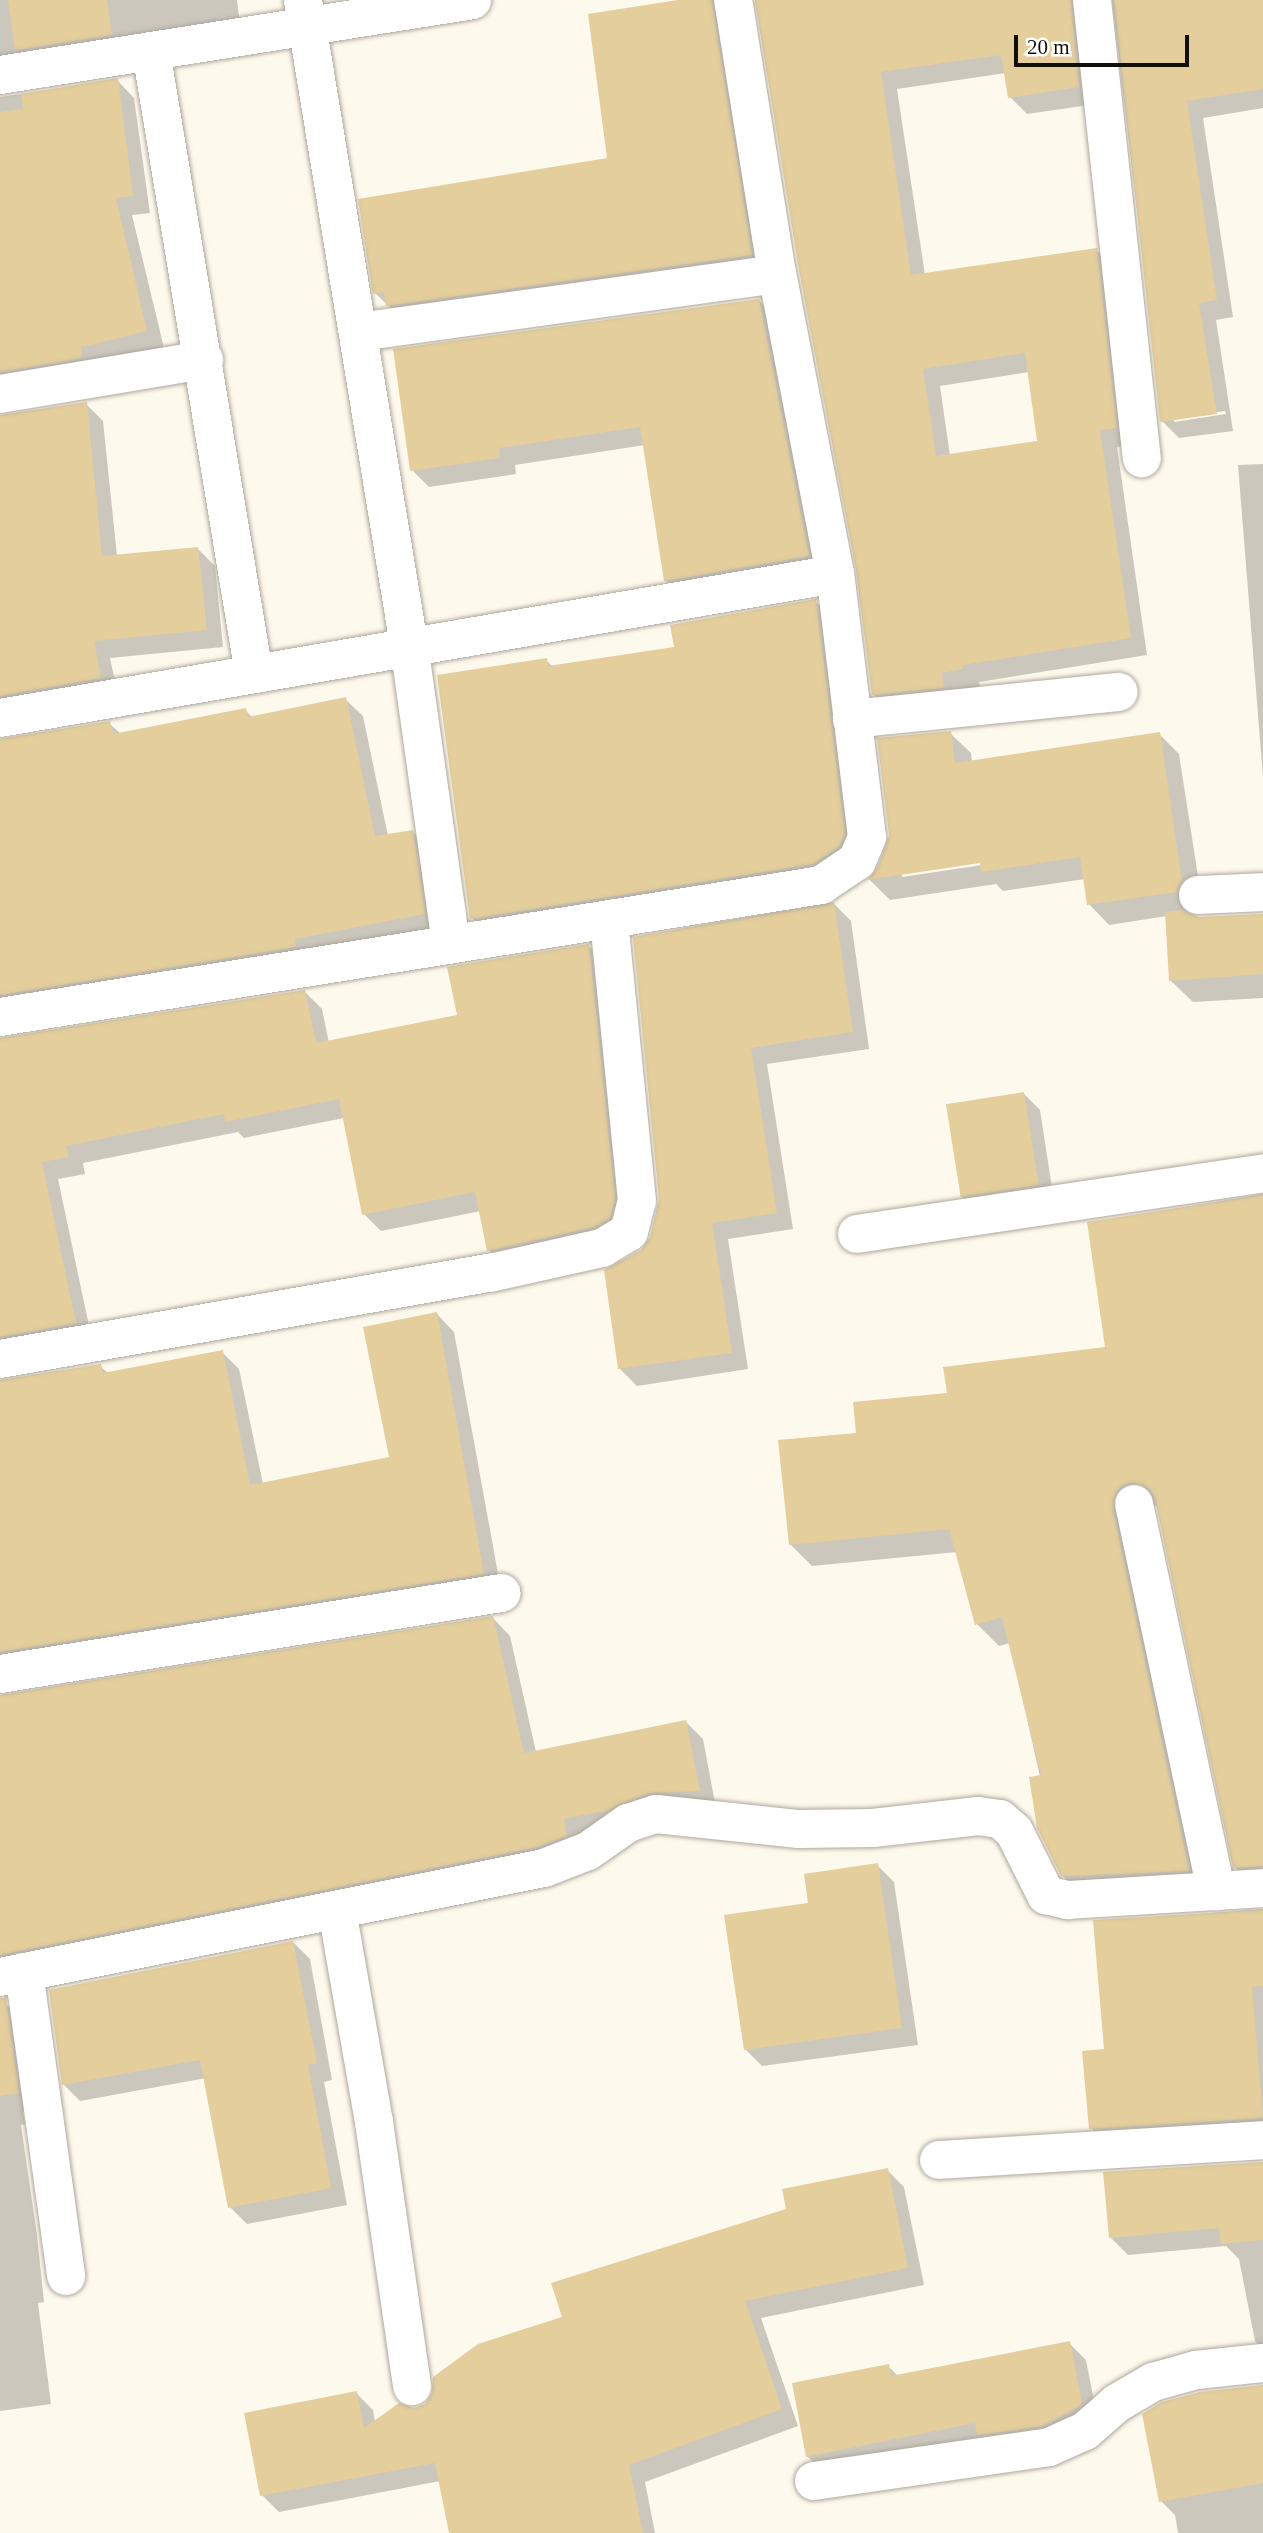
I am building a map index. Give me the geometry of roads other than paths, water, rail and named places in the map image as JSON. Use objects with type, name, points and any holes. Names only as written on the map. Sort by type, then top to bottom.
[{"type":"street","points":[[0,75],[151,51],[305,13],[472,0]]},
{"type":"street","points":[[0,1017],[451,942],[609,920],[821,885],[857,861],[867,837],[835,574],[778,274],[733,0]]},
{"type":"street","points":[[1092,0],[1142,458]]},
{"type":"street","points":[[305,13],[409,645],[451,942]]},
{"type":"street","points":[[151,51],[254,674]]},
{"type":"street","points":[[359,331],[778,274]]},
{"type":"street","points":[[0,394],[204,360]]},
{"type":"street","points":[[0,718],[409,645],[835,574]]},
{"type":"street","points":[[852,719],[1119,692]]},
{"type":"street","points":[[1198,894],[1263,892]]},
{"type":"street","points":[[0,1359],[490,1273],[602,1248],[629,1231],[637,1201],[609,920]]},
{"type":"street","points":[[857,1234],[1263,1173]]},
{"type":"street","points":[[1134,1504],[1216,1891]]},
{"type":"street","points":[[0,1674],[501,1593]]},
{"type":"street","points":[[66,2276],[12,1975],[544,1868],[588,1851],[628,1823],[656,1814],[799,1829],[873,1828],[978,1816],[1000,1819],[1014,1831],[1046,1895],[1068,1900],[1263,1888]]},
{"type":"street","points":[[337,1910],[374,2122],[412,2386]]},
{"type":"street","points":[[939,2160],[1263,2140]]},
{"type":"street","points":[[814,2481],[1049,2447],[1085,2431],[1117,2403],[1153,2382],[1196,2370],[1263,2362]]}]
